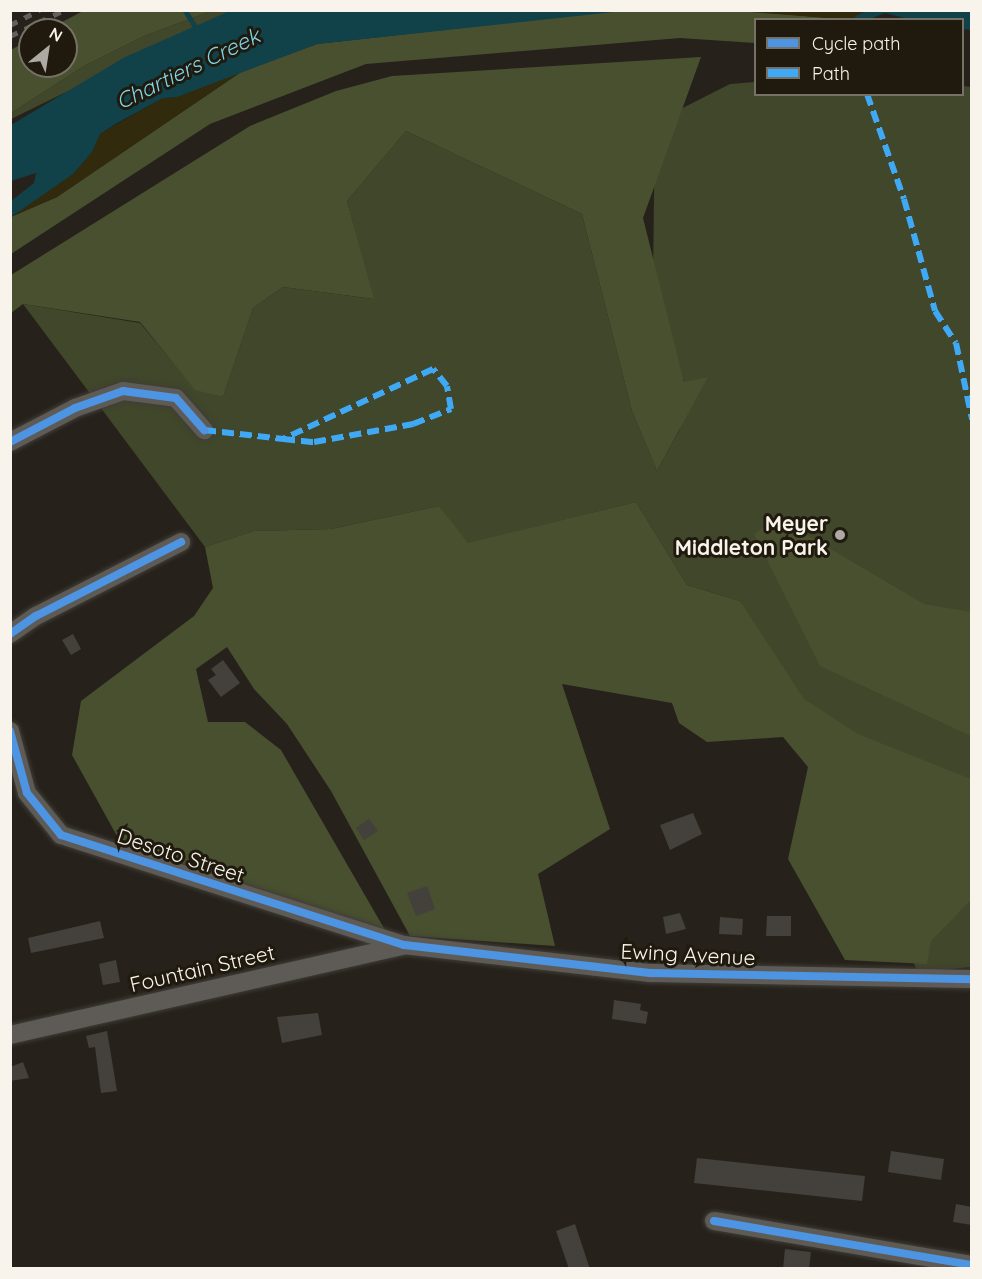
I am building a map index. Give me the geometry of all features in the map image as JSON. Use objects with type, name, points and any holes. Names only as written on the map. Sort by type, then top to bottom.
[{"type":"street","points":[[10,442],[75,408],[123,391],[176,398],[204,430]]},
{"type":"street","points":[[10,634],[36,616],[181,542]]},
{"type":"street","name":"Desoto Street","points":[[10,731],[27,793],[62,835],[404,945]]},
{"type":"street","name":"Ewing Avenue","points":[[404,945],[650,973],[972,979]]},
{"type":"street","name":"Fountain Street","points":[[10,1035],[404,945]]},
{"type":"street","points":[[714,1221],[966,1267]]},
{"type":"green space","points":[[83,10],[211,11],[144,36],[78,70],[78,18],[70,18]]},
{"type":"green space","points":[[623,10],[736,10],[827,18],[754,18],[754,43],[680,38],[366,64],[210,124],[11,254],[11,217],[57,197],[241,72],[317,44]]},
{"type":"green space","points":[[211,11],[232,11],[11,119],[11,113],[65,78],[78,78],[78,70],[84,66],[144,36]]},
{"type":"green space","points":[[18,46],[18,78],[65,78],[11,113],[11,50]]},
{"type":"green space","points":[[701,57],[643,218],[684,382],[708,377],[657,471],[632,411],[582,214],[406,131],[347,201],[374,299],[283,287],[253,308],[223,397],[195,390],[140,322],[23,304],[11,313],[11,275],[250,126],[336,91],[392,76]]},
{"type":"green space","points":[[754,82],[754,96],[964,96],[964,86],[971,87],[971,967],[918,972],[740,601],[687,585],[636,502],[467,544],[439,506],[331,529],[254,531],[205,547],[23,304],[140,323],[195,389],[223,397],[253,308],[283,287],[373,299],[347,201],[406,131],[582,214],[632,411],[657,471],[680,429],[684,382],[653,273],[655,122],[730,84]]},
{"type":"green space","points":[[636,502],[687,585],[740,601],[804,699],[858,734],[971,779],[971,900],[931,941],[927,964],[845,960],[788,859],[808,767],[783,737],[707,742],[679,723],[672,703],[562,684],[610,829],[538,874],[555,946],[410,936],[331,791],[287,724],[254,689],[227,647],[196,669],[208,722],[245,722],[281,750],[385,930],[122,845],[72,755],[81,701],[194,616],[213,588],[205,547],[254,531],[331,529],[439,506],[468,543]]},
{"type":"green space","points":[[778,518],[924,604],[971,612],[971,736],[820,666],[754,534]]},
{"type":"sand","points":[[736,11],[867,11],[860,18]]},
{"type":"sand","points":[[241,72],[57,197],[12,216],[73,174],[92,152],[100,134],[163,98],[177,97]]},
{"type":"water","name":"Chartiers Creek","points":[[232,10],[623,11],[317,44],[177,97],[163,98],[117,123],[100,134],[92,152],[73,174],[11,217],[11,201],[34,183],[36,173],[11,181],[11,125],[125,57]]},
{"type":"water","points":[[867,11],[971,11],[971,30],[964,29],[964,18],[904,18],[885,13],[872,18],[856,18],[855,16]]},
{"type":"building","points":[[73,634],[81,649],[71,655],[62,640]]},
{"type":"building","points":[[223,660],[240,683],[221,697],[208,680],[216,675],[211,669]]},
{"type":"building","points":[[693,813],[702,834],[670,850],[660,825]]},
{"type":"building","points":[[369,819],[378,831],[364,840],[356,828]]},
{"type":"building","points":[[427,886],[435,909],[416,916],[407,893]]},
{"type":"building","points":[[680,913],[686,929],[666,934],[663,917]]},
{"type":"building","points":[[767,916],[791,916],[791,936],[766,936]]},
{"type":"building","points":[[720,917],[743,919],[742,935],[719,934]]},
{"type":"building","points":[[100,921],[104,938],[31,953],[28,938]]},
{"type":"building","points":[[116,960],[120,982],[103,985],[99,964]]},
{"type":"building","points":[[614,1000],[641,1004],[640,1010],[648,1012],[646,1024],[612,1019]]},
{"type":"building","points":[[318,1013],[322,1035],[282,1043],[277,1017]]},
{"type":"building","points":[[107,1031],[117,1091],[101,1093],[95,1047],[89,1048],[86,1036]]},
{"type":"building","points":[[23,1062],[29,1078],[10,1081],[10,1067]]},
{"type":"building","points":[[891,1151],[944,1159],[941,1180],[888,1172]]},
{"type":"building","points":[[697,1158],[865,1176],[862,1201],[694,1183]]},
{"type":"building","points":[[956,1204],[972,1207],[972,1225],[953,1222]]},
{"type":"building","points":[[575,1224],[590,1269],[569,1269],[556,1231]]},
{"type":"building","points":[[785,1249],[811,1252],[809,1269],[783,1269]]},
{"type":"waterway","points":[[185,10],[198,31]]},
{"type":"railway","points":[[10,25],[39,10]]},
{"type":"railway","points":[[10,36],[64,10]]},
{"type":"marked path","points":[[868,96],[904,199],[935,311],[956,343],[972,419]]},
{"type":"marked path","points":[[204,430],[283,439],[314,442],[413,424],[451,409],[447,386],[433,369],[283,439]]},
{"type":"cycle path","points":[[10,442],[75,408],[123,391],[176,398],[204,430]]},
{"type":"cycle path","points":[[10,634],[36,616],[181,542]]},
{"type":"cycle path","points":[[10,731],[27,793],[61,835],[404,945],[650,973],[972,979]]},
{"type":"cycle path","points":[[714,1221],[972,1265]]},
{"type":"place","name":"Meyer Middleton Park","points":[[840,535]]}]
